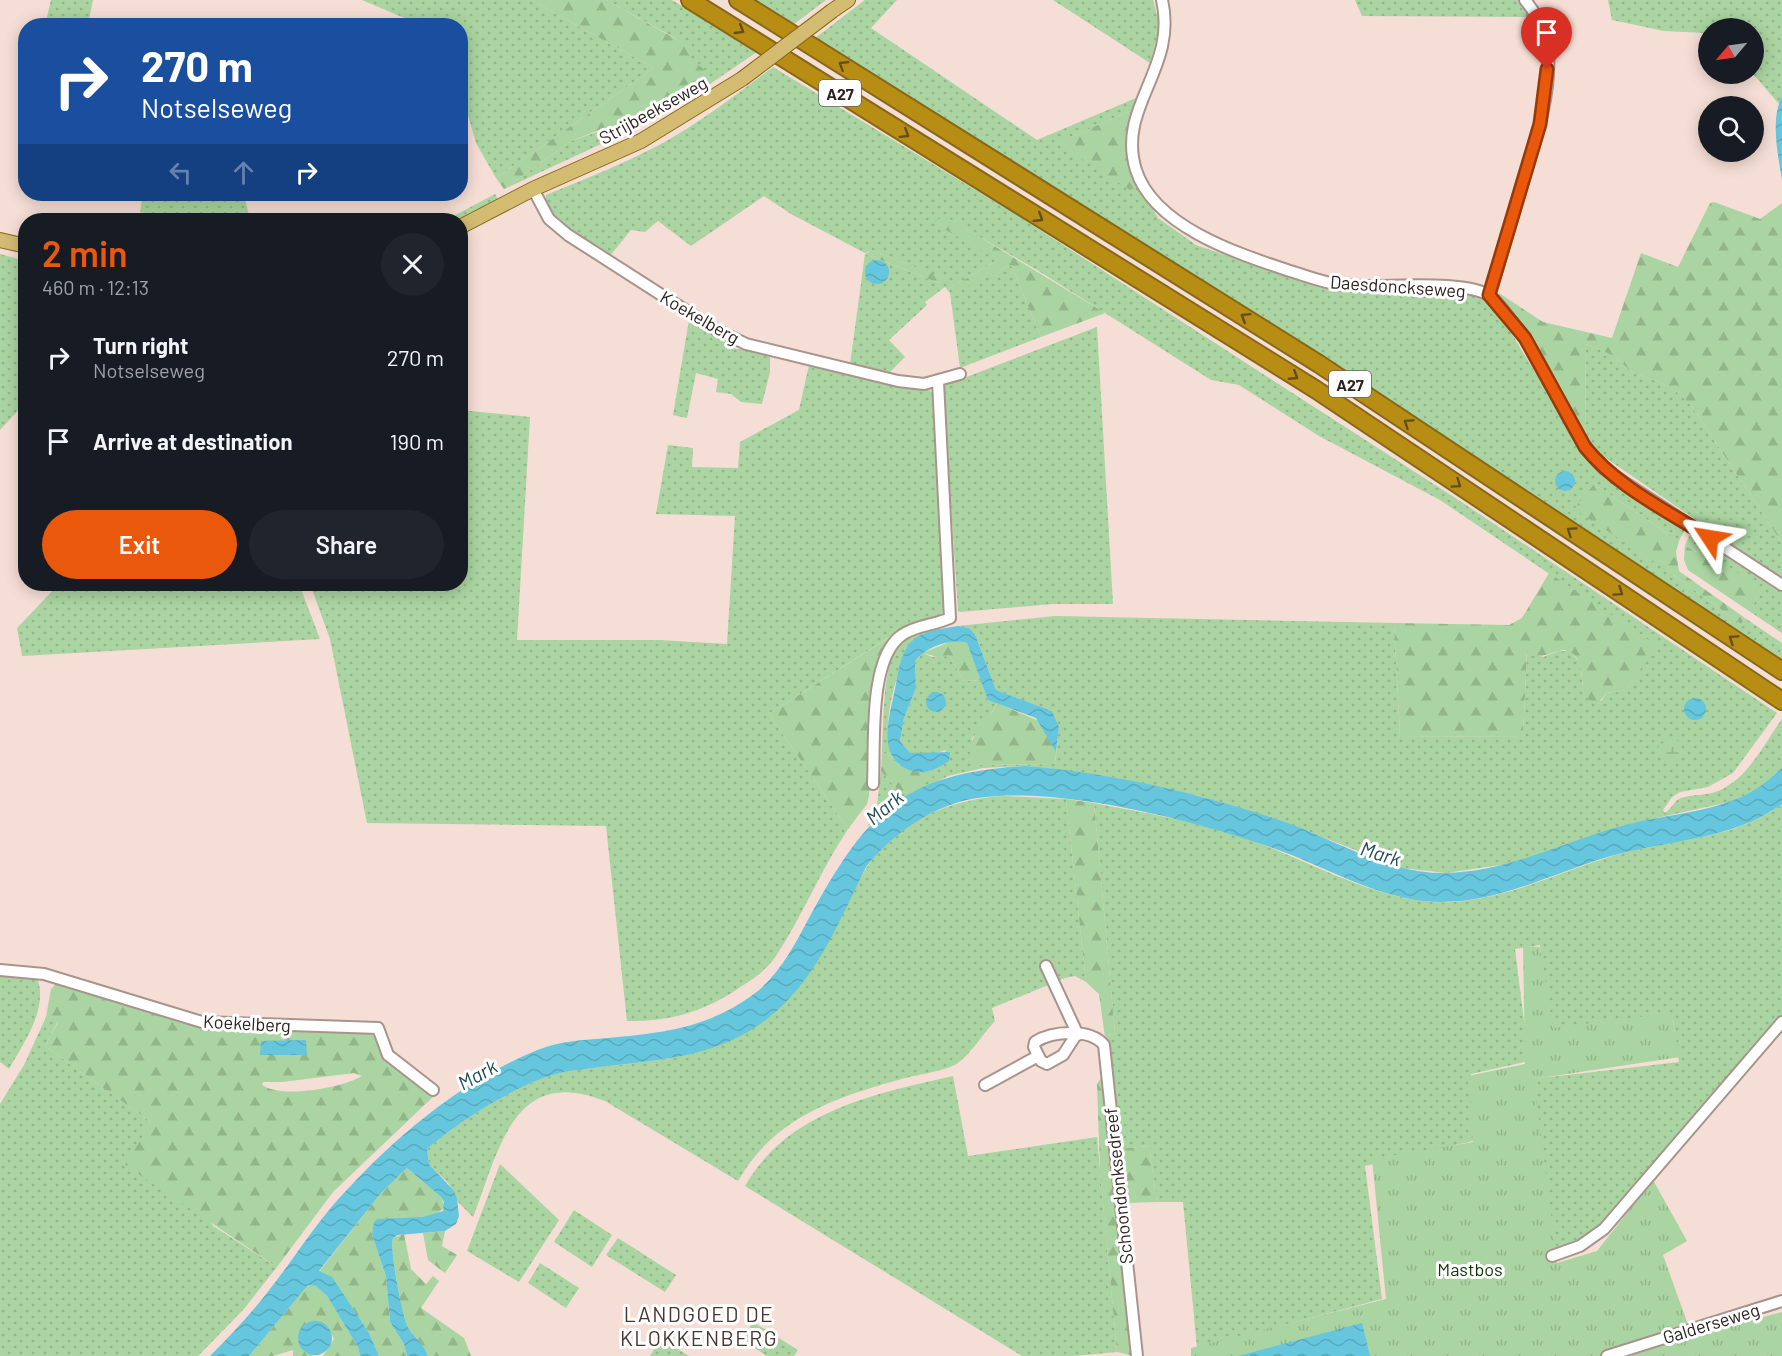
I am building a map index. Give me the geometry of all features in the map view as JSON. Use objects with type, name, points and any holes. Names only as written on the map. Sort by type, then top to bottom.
[{"type":"highway","name":"A27","points":[[690,0],[1314,389],[1782,701]]},
{"type":"highway","name":"A27","points":[[738,0],[1319,364],[1782,671]]},
{"type":"main road","name":"Strijbeekseweg","points":[[468,222],[533,189],[641,141],[742,79],[848,0]]},
{"type":"main road","points":[[0,240],[18,244]]},
{"type":"street","name":"Daesdonckseweg","points":[[1162,0],[1166,21],[1162,52],[1136,115],[1132,141],[1138,175],[1152,199],[1165,211],[1233,251],[1327,283],[1458,288],[1489,295],[1525,338],[1585,447],[1604,469],[1782,585]]},
{"type":"street","points":[[1489,295],[1540,124],[1546,82],[1548,57],[1545,37],[1541,23],[1525,0]]},
{"type":"street","name":"Koekelberg","points":[[533,189],[549,219],[568,235],[727,335],[746,344],[856,372],[924,384],[938,382],[960,374]]},
{"type":"street","points":[[873,784],[878,678],[885,654],[894,641],[904,633],[950,618],[938,382]]},
{"type":"street","points":[[985,1085],[1038,1056],[1044,1064],[1053,1062],[1063,1055],[1077,1035],[1046,966]]},
{"type":"street","name":"Koekelberg","points":[[0,970],[44,974],[202,1022],[378,1028],[388,1055],[433,1090]]},
{"type":"street","points":[[1552,1256],[1580,1246],[1605,1229],[1782,1022]]},
{"type":"street","name":"Schoondonksedreef","points":[[1038,1056],[1034,1045],[1038,1040],[1053,1035],[1096,1038],[1104,1045],[1137,1356]]},
{"type":"street","name":"Galderseweg","points":[[1607,1356],[1782,1301]]},
{"type":"green space","points":[[51,0],[93,0],[89,18],[47,18]]},
{"type":"green space","points":[[362,0],[531,0],[654,68],[496,178],[476,143],[468,115],[468,18],[404,18]]},
{"type":"green space","points":[[531,0],[606,0],[685,44],[693,53],[688,57],[705,70],[703,75],[628,119],[571,141],[504,189],[496,178],[654,68]]},
{"type":"green space","points":[[606,0],[672,0],[757,52],[666,114],[504,189],[571,141],[597,132],[705,70],[687,57],[677,39]]},
{"type":"green space","points":[[757,0],[826,0],[794,24]]},
{"type":"green space","points":[[865,0],[897,0],[871,28],[1037,140],[1136,98],[1132,110],[1058,143],[1139,186],[1158,218],[1196,245],[1283,275],[1331,287],[1470,293],[1489,301],[1497,310],[1573,434],[1608,477],[1685,529],[1679,541],[1594,484],[1668,571],[1741,624],[1745,618],[1782,643],[1782,666],[1297,344],[815,38]]},
{"type":"green space","points":[[1053,0],[1153,0],[1160,26],[1150,63]]},
{"type":"green space","points":[[1355,0],[1518,0],[1531,17],[1362,16]]},
{"type":"green space","points":[[1608,0],[1782,0],[1782,96],[1779,104],[1762,84],[1764,84],[1764,18],[1698,18],[1698,33],[1664,31],[1612,20]]},
{"type":"green space","points":[[773,67],[1015,214],[1460,501],[1777,713],[1733,773],[1708,787],[1680,792],[1672,797],[1663,810],[1665,813],[1679,799],[1718,791],[1738,778],[1747,770],[1782,719],[1782,767],[1762,788],[1729,802],[1634,823],[1514,863],[1446,873],[1401,868],[1282,821],[1199,796],[1025,766],[983,768],[948,776],[893,804],[867,827],[877,806],[881,771],[902,794],[932,777],[929,771],[940,767],[946,750],[933,754],[910,753],[900,741],[904,718],[916,688],[915,661],[923,653],[932,657],[949,655],[964,681],[981,680],[988,700],[997,703],[985,725],[972,738],[973,765],[1055,764],[1059,727],[1052,711],[996,690],[975,634],[969,628],[958,626],[1055,616],[1394,623],[1400,736],[1523,737],[1527,651],[1543,657],[1559,651],[1570,651],[1580,663],[1584,696],[1601,701],[1607,693],[1627,690],[1655,645],[1440,500],[1319,436],[1239,385],[1211,380],[1037,270],[945,217],[998,260],[950,288],[954,292],[1011,265],[1041,337],[960,368],[950,293],[945,287],[925,302],[927,305],[889,340],[905,357],[889,373],[850,364],[865,254],[939,283],[942,278],[872,250],[865,253],[791,214],[764,196],[691,246],[658,221],[645,232],[631,230],[609,257],[570,231],[552,213],[547,204],[546,195],[628,160],[675,136]]},
{"type":"green space","points":[[1132,110],[1128,130],[1128,149],[1131,167],[1139,186],[1130,190],[1057,143]]},
{"type":"green space","points":[[495,194],[499,201],[468,216],[468,213],[459,213]]},
{"type":"green space","points":[[142,201],[246,201],[248,213],[144,213],[140,212]]},
{"type":"green space","points":[[1714,202],[1760,219],[1782,203],[1782,543],[1691,405],[1677,392],[1660,382],[1633,373],[1614,356],[1586,344],[1585,436],[1545,363],[1498,299],[1499,293],[1543,322],[1612,338],[1641,253],[1678,267],[1710,203]]},
{"type":"green space","points":[[945,216],[1105,313],[1041,337],[1011,265],[954,293],[950,288],[998,260],[932,222]]},
{"type":"green space","points":[[872,250],[943,278],[939,283],[865,254]]},
{"type":"green space","points":[[0,254],[18,259],[18,411],[0,430]]},
{"type":"green space","points":[[689,320],[736,349],[748,349],[770,355],[770,372],[762,404],[741,402],[731,394],[716,392],[718,379],[696,373],[687,418],[673,415]]},
{"type":"green space","points":[[1097,327],[1113,604],[1053,604],[960,612],[958,611],[943,386]]},
{"type":"green space","points":[[1586,344],[1614,356],[1633,373],[1660,382],[1677,392],[1691,405],[1782,543],[1782,579],[1600,454],[1585,436]]},
{"type":"green space","points":[[809,365],[899,387],[928,389],[932,393],[946,609],[939,616],[908,625],[769,714],[848,829],[772,961],[760,973],[729,995],[701,1008],[673,1017],[627,1021],[606,826],[367,823],[330,639],[313,591],[468,591],[468,411],[530,417],[517,640],[659,640],[727,644],[735,516],[656,514],[668,445],[693,448],[692,467],[738,468],[740,442],[799,410]]},
{"type":"green space","points":[[1594,484],[1679,541],[1676,552],[1679,571],[1745,618],[1741,624],[1668,571],[1574,509]]},
{"type":"green space","points":[[1691,533],[1782,591],[1782,633],[1749,611],[1762,591],[1685,545]]},
{"type":"green space","points":[[1685,545],[1696,552],[1704,550],[1763,590],[1749,611],[1688,570],[1684,560]]},
{"type":"green space","points":[[1549,573],[1656,645],[1627,690],[1607,693],[1596,705],[1584,696],[1581,668],[1571,652],[1564,650],[1541,656],[1527,651],[1523,737],[1400,736],[1394,623],[1509,625],[1522,618]]},
{"type":"green space","points":[[52,591],[302,591],[320,639],[22,656],[17,628]]},
{"type":"green space","points":[[934,630],[922,634],[912,645],[898,676],[889,712],[889,745],[893,758],[882,752],[885,694],[894,651],[907,637]]},
{"type":"green space","points":[[893,635],[882,650],[879,660],[869,796],[867,804],[848,829],[769,714]]},
{"type":"green space","points":[[954,640],[967,643],[981,680],[964,681],[949,655],[941,658],[923,653]]},
{"type":"green space","points":[[997,703],[1039,721],[1056,752],[1055,764],[973,765],[970,747]]},
{"type":"green space","points":[[1670,738],[1679,741],[1682,750],[1679,759],[1670,762],[1661,759],[1658,750],[1661,741]]},
{"type":"green space","points":[[882,752],[893,758],[899,765],[929,771],[933,777],[902,794],[881,771]]},
{"type":"green space","points":[[1003,796],[1066,799],[1086,982],[1075,976],[1065,978],[992,1008],[995,1021],[963,1059],[953,1066],[855,1093],[810,1112],[770,1140],[738,1181],[605,1101],[574,1093],[549,1094],[530,1104],[514,1120],[502,1142],[473,1217],[458,1202],[449,1184],[429,1164],[427,1149],[440,1138],[492,1103],[530,1083],[565,1072],[693,1053],[741,1035],[764,1020],[799,987],[823,949],[867,867],[893,837],[926,815],[964,802]]},
{"type":"green space","points":[[1066,799],[1094,803],[1115,1033],[1105,1037],[1099,994],[1086,982]]},
{"type":"green space","points":[[1094,803],[1227,832],[1347,880],[1400,897],[1452,902],[1497,895],[1627,852],[1727,831],[1765,815],[1782,804],[1782,1015],[1603,1225],[1575,1245],[1550,1253],[1533,1079],[1679,1062],[1673,1020],[1550,1032],[1540,945],[1515,949],[1529,1061],[1471,1074],[1473,1141],[1365,1166],[1382,1299],[1197,1348],[1183,1202],[1157,1202],[1149,1146],[1118,1149],[1105,1037],[1115,1033]]},
{"type":"green space","name":"Mastbos","points":[[1523,946],[1540,947],[1553,1028],[1671,1013],[1680,1057],[1534,1079],[1557,1263],[1597,1251],[1653,1180],[1687,1241],[1663,1255],[1692,1336],[1782,1312],[1782,1356],[1191,1356],[1191,1348],[1386,1299],[1372,1159],[1473,1142],[1468,1076],[1525,1064]]},
{"type":"green space","points":[[0,975],[37,978],[40,989],[40,1001],[33,1025],[9,1069],[0,1062]]},
{"type":"green space","points":[[58,982],[192,1024],[370,1031],[384,1052],[435,1095],[333,1192],[277,1267],[125,1165],[151,1122],[45,1046],[58,1022],[46,1017],[51,989]],"holes":[[[354,1073],[362,1076],[327,1088],[312,1090],[283,1091],[262,1085],[263,1082],[282,1082]]]},
{"type":"green space","points":[[46,1017],[58,1021],[45,1046],[151,1122],[213,1226],[277,1267],[243,1310],[198,1356],[0,1356],[0,1104],[24,1065]]},
{"type":"green space","points":[[953,1076],[968,1156],[1097,1137],[1117,1352],[1073,1356],[1022,1356],[745,1186],[763,1160],[785,1139],[836,1109],[894,1090]]},
{"type":"green space","points":[[1101,1078],[1134,1356],[1117,1352],[1100,1171],[1097,1084]]},
{"type":"green space","points":[[1149,1146],[1157,1202],[1125,1203],[1118,1149]]},
{"type":"green space","points":[[500,1164],[559,1220],[519,1282],[467,1251]]},
{"type":"green space","points":[[407,1168],[441,1197],[445,1207],[435,1215],[372,1235],[386,1276],[390,1322],[404,1344],[407,1356],[379,1356],[369,1333],[331,1278],[319,1272],[381,1193]]},
{"type":"green space","points":[[574,1210],[612,1235],[592,1267],[554,1242]]},
{"type":"green space","points":[[445,1231],[442,1246],[457,1255],[445,1273],[428,1260],[423,1233]]},
{"type":"green space","points":[[404,1234],[411,1269],[426,1284],[433,1276],[439,1281],[421,1308],[464,1338],[471,1356],[428,1356],[424,1347],[409,1329],[399,1295],[392,1244],[393,1238]]},
{"type":"green space","points":[[618,1238],[676,1275],[665,1292],[606,1255]]},
{"type":"green space","points":[[540,1263],[579,1288],[566,1308],[528,1283]]},
{"type":"green space","points":[[308,1285],[316,1286],[327,1296],[358,1347],[360,1356],[323,1356],[334,1339],[328,1327],[312,1355],[315,1356],[293,1356],[293,1350],[273,1356],[249,1356]]},
{"type":"green space","points":[[753,1322],[798,1350],[794,1356],[767,1356],[742,1340]]},
{"type":"green space","points":[[661,1338],[689,1356],[650,1356]]},
{"type":"water","points":[[1782,96],[1782,180],[1777,149],[1776,116]]},
{"type":"water","points":[[877,260],[882,261],[888,267],[888,277],[882,283],[877,284],[872,283],[866,277],[865,272],[866,267],[872,261]]},
{"type":"water","points":[[1565,471],[1572,474],[1575,481],[1572,488],[1565,491],[1558,488],[1555,481],[1558,474]]},
{"type":"water","points":[[958,626],[969,628],[975,634],[996,690],[1052,711],[1059,727],[1056,752],[1036,718],[988,700],[967,643],[953,642],[932,648],[915,661],[916,688],[904,718],[900,741],[910,753],[950,752],[949,761],[924,772],[907,769],[897,763],[888,745],[888,722],[904,652],[911,642],[922,634]]},
{"type":"water","points":[[936,692],[943,695],[946,702],[943,709],[936,712],[929,709],[926,702],[929,695]]},
{"type":"water","points":[[1695,698],[1703,701],[1706,709],[1703,717],[1695,720],[1687,717],[1684,709],[1687,701]]},
{"type":"water","points":[[1025,766],[1123,779],[1187,793],[1302,828],[1382,862],[1424,872],[1445,873],[1495,867],[1613,828],[1715,806],[1751,792],[1768,781],[1782,767],[1782,804],[1763,816],[1721,832],[1611,856],[1496,895],[1448,902],[1423,901],[1386,893],[1281,851],[1165,816],[1073,800],[1029,796],[990,797],[956,803],[918,820],[875,856],[866,867],[831,938],[810,973],[785,1003],[761,1023],[709,1049],[681,1056],[548,1076],[492,1103],[456,1126],[427,1149],[429,1164],[454,1191],[459,1216],[456,1224],[445,1231],[398,1235],[393,1238],[392,1244],[405,1318],[409,1329],[424,1347],[428,1356],[407,1356],[404,1344],[390,1322],[386,1276],[372,1235],[374,1222],[378,1219],[423,1217],[443,1211],[444,1202],[441,1197],[407,1168],[381,1193],[319,1271],[332,1277],[369,1333],[379,1356],[360,1356],[358,1347],[327,1296],[316,1286],[308,1285],[249,1356],[210,1356],[256,1307],[326,1214],[356,1180],[402,1136],[452,1097],[506,1064],[553,1045],[666,1031],[720,1015],[754,994],[779,969],[849,851],[870,826],[892,806],[917,790],[947,778],[982,770]]},
{"type":"water","points":[[306,1040],[307,1055],[260,1055],[261,1041]]},
{"type":"water","points":[[315,1321],[327,1326],[332,1338],[327,1350],[315,1355],[303,1350],[298,1338],[303,1326]]},
{"type":"water","points":[[1362,1323],[1370,1356],[1238,1356]]},
{"type":"district","name":"LANDGOED DE KLOKKENBERG","points":[[699,1325]]},
{"type":"route","points":[[1547,69],[1540,124],[1489,295],[1525,338],[1585,447],[1604,469],[1710,538]]},
{"type":"water label","name":"Mark","points":[[884,807]]},
{"type":"water label","name":"Mark","points":[[1381,853]]},
{"type":"water label","name":"Mark","points":[[477,1074]]}]
